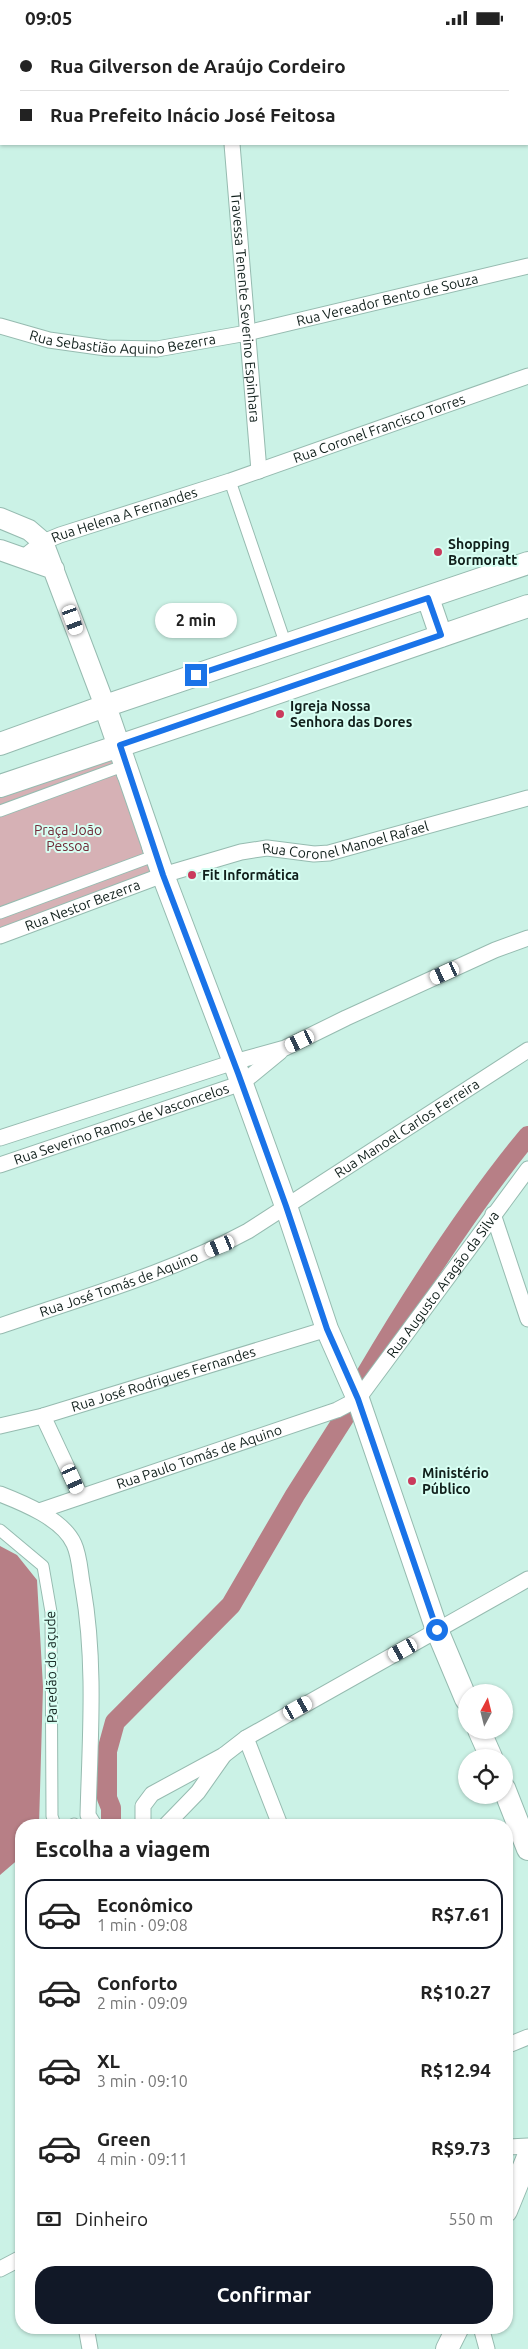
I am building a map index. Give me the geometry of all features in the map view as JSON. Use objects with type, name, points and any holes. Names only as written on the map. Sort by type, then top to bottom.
[{"type":"main road","points":[[0,744],[105,705],[528,563]]},
{"type":"main road","points":[[428,598],[441,635]]},
{"type":"main road","points":[[0,786],[528,606]]},
{"type":"main road","points":[[105,705],[163,875],[242,1083],[286,1206],[327,1329],[358,1399],[437,1630],[460,1684]]},
{"type":"main road","points":[[510,1804],[528,1849]]},
{"type":"main road","points":[[513,2194],[528,2157]]},
{"type":"main road","points":[[448,2349],[455,2334]]},
{"type":"street","name":"Travessa Tenente Severino Espinhara","points":[[232,145],[259,471]]},
{"type":"street","name":"Rua Vereador Bento de Souza","points":[[247,333],[528,266]]},
{"type":"street","name":"Rua Sebastião Aquino Bezerra","points":[[0,326],[49,340],[106,348],[158,349],[247,333]]},
{"type":"street","name":"Rua Coronel Francisco Torres","points":[[230,481],[528,376]]},
{"type":"street","name":"Rua Helena A Fernandes","points":[[24,557],[43,542],[230,481]]},
{"type":"street","points":[[230,481],[286,645]]},
{"type":"street","points":[[0,518],[29,530],[43,542],[105,705]]},
{"type":"street","points":[[0,550],[54,569]]},
{"type":"street","points":[[0,811],[120,767],[151,857],[0,913]]},
{"type":"street","name":"Rua Coronel Manoel Rafael","points":[[163,875],[241,852],[267,848],[314,854],[343,850],[528,798]]},
{"type":"street","name":"Rua Nestor Bezerra","points":[[0,936],[163,875]]},
{"type":"street","points":[[242,1083],[285,1048],[346,1018],[528,937]]},
{"type":"street","name":"Rua Severino Ramos de Vasconcelos","points":[[0,1138],[234,1062],[285,1048]]},
{"type":"street","name":"Rua Manoel Carlos Ferreira","points":[[286,1206],[528,1049]]},
{"type":"street","name":"Rua Severino Ramos de Vasconcelos","points":[[0,1165],[242,1083]]},
{"type":"street","name":"Rua Augusto Aragão da Silva","points":[[358,1399],[528,1169]]},
{"type":"street","name":"Rua José Tomás de Aquino","points":[[0,1327],[167,1268],[220,1246],[286,1206]]},
{"type":"street","points":[[493,1214],[523,1292],[528,1319]]},
{"type":"street","name":"Rua José Rodrigues Fernandes","points":[[0,1426],[43,1416],[327,1329]]},
{"type":"street","name":"Rua Paulo Tomás de Aquino","points":[[39,1511],[80,1495],[336,1410],[358,1399]]},
{"type":"street","points":[[43,1416],[80,1495]]},
{"type":"street","points":[[0,1494],[39,1511],[62,1529],[74,1543],[89,1619],[92,1665],[88,1815],[90,1819]]},
{"type":"street","name":"Paredão do açude","points":[[0,1530],[43,1566],[51,1612],[53,1819]]},
{"type":"street","points":[[143,1819],[143,1806],[152,1794],[224,1755],[246,1738],[528,1579]]},
{"type":"street","points":[[246,1738],[278,1819]]},
{"type":"street","points":[[172,1819],[198,1792],[224,1755]]},
{"type":"street","points":[[513,2043],[528,2037]]},
{"type":"street","points":[[513,2147],[528,2146]]},
{"type":"street","points":[[0,2269],[15,2261]]},
{"type":"street","points":[[87,2334],[90,2349]]},
{"type":"street","points":[[483,2334],[487,2349]]},
{"type":"green space","name":"Praça João Pessoa","points":[[116,755],[155,872],[0,928],[0,797]]},
{"type":"shaded area","points":[[0,1546],[17,1555],[37,1580],[43,1687],[39,1819],[15,1819],[15,1862],[0,1875]]},
{"type":"waterway","points":[[365,1376],[442,1253],[505,1164],[528,1136]]},
{"type":"waterway","points":[[111,1819],[111,1808],[107,1798],[107,1751],[115,1722],[231,1605],[295,1495],[344,1418]]},
{"type":"place","name":"Shopping Bormoratt","points":[[438,552]]},
{"type":"place","name":"Igreja Nossa Senhora das Dores","points":[[280,714]]},
{"type":"place","name":"Fit Informática","points":[[192,875]]},
{"type":"place","name":"Ministério Público","points":[[412,1481]]},
{"type":"route","points":[[196,675],[428,598],[441,635],[120,745],[163,875],[238,1073],[286,1206],[327,1329],[358,1399],[437,1630]]}]
